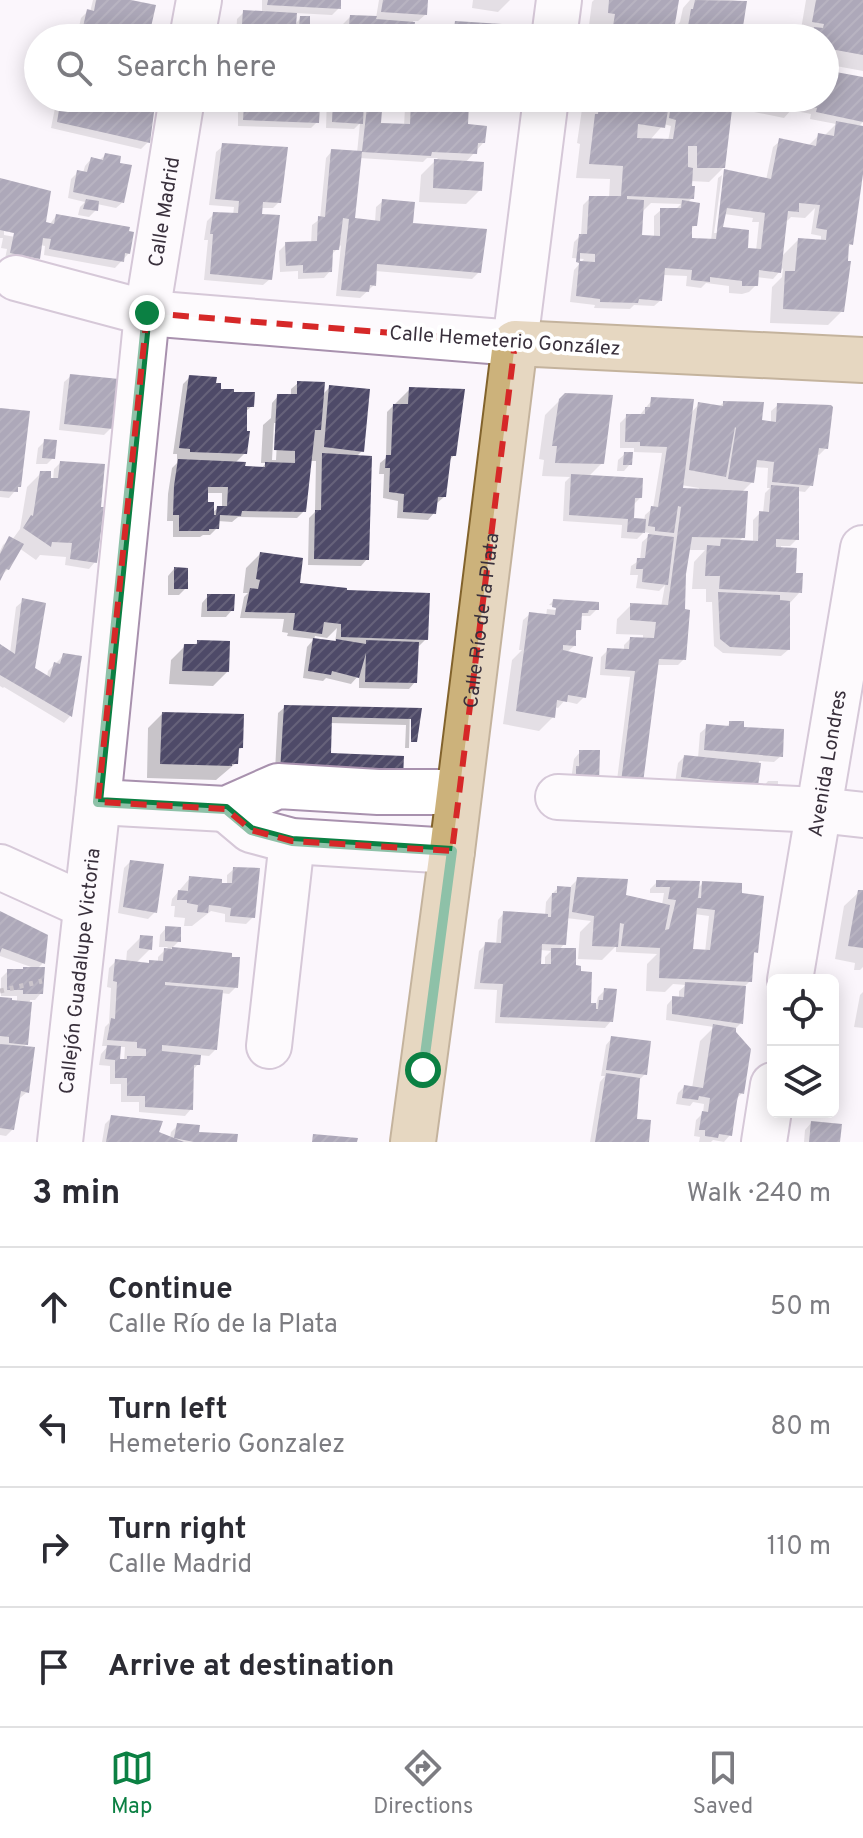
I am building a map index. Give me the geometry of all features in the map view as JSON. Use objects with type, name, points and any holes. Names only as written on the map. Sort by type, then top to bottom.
[{"type":"main road","name":"Calle Hemeterio González","points":[[515,343],[863,360]]},
{"type":"main road","name":"Calle Río de la Plata","points":[[413,1142],[515,343]]},
{"type":"street","points":[[195,24],[199,0]]},
{"type":"street","points":[[556,24],[559,0]]},
{"type":"street","name":"Calle Madrid","points":[[98,802],[147,313],[180,112]]},
{"type":"street","name":"Calle Río de la Plata","points":[[515,343],[544,112]]},
{"type":"street","name":"Calle Hemeterio González","points":[[16,278],[147,313],[515,343]]},
{"type":"street","name":"Avenida Londres","points":[[791,974],[863,548]]},
{"type":"street","points":[[98,802],[226,809],[278,786],[378,792],[459,792]]},
{"type":"street","points":[[558,797],[863,815]]},
{"type":"street","name":"Callejón Guadalupe Victoria","points":[[60,1142],[98,802]]},
{"type":"street","points":[[226,809],[251,830],[292,841],[452,851]]},
{"type":"street","points":[[269,1046],[292,841]]},
{"type":"street","points":[[0,867],[86,906]]},
{"type":"street","points":[[764,1142],[768,1118]]},
{"type":"highlighted area","points":[[147,313],[515,343],[452,851],[292,841],[251,830],[226,809],[98,802]]},
{"type":"building","points":[[96,0],[131,0],[156,5],[152,24],[84,24],[87,9],[94,11]]},
{"type":"building","points":[[268,0],[341,0],[341,9],[267,5]]},
{"type":"building","points":[[383,0],[428,0],[427,15],[381,12]]},
{"type":"building","points":[[609,0],[679,0],[675,24],[613,24],[615,14],[608,13]]},
{"type":"building","points":[[695,0],[747,1],[743,24],[688,24]]},
{"type":"building","points":[[816,0],[863,0],[863,55],[839,51],[839,24],[812,22]]},
{"type":"building","points":[[243,10],[297,13],[296,24],[242,24]]},
{"type":"building","points":[[350,15],[415,22],[415,24],[349,24]]},
{"type":"building","points":[[300,16],[310,16],[310,24],[299,24]]},
{"type":"building","points":[[455,21],[502,24],[455,24]]},
{"type":"building","points":[[839,73],[863,77],[863,122],[816,112],[839,112]]},
{"type":"building","points":[[59,112],[154,112],[150,143],[57,122]]},
{"type":"building","points":[[244,112],[320,112],[319,123],[243,120]]},
{"type":"building","points":[[332,112],[363,112],[363,124],[332,122]]},
{"type":"building","points":[[366,112],[382,112],[381,123],[410,124],[411,112],[469,112],[468,124],[487,126],[485,143],[478,143],[477,154],[432,152],[431,156],[362,152],[355,218],[380,221],[382,199],[415,202],[413,223],[487,229],[481,273],[377,264],[376,286],[370,285],[369,292],[341,290],[349,219],[343,218],[339,250],[333,250],[332,272],[303,273],[303,265],[286,266],[285,242],[317,241],[318,216],[325,217],[331,149],[362,151]]},
{"type":"building","points":[[668,112],[665,128],[638,124],[637,138],[673,139],[676,120],[669,118],[670,112],[732,112],[725,168],[697,168],[697,146],[688,146],[688,167],[693,168],[694,199],[627,196],[627,199],[644,200],[642,235],[660,236],[660,208],[681,208],[682,200],[700,203],[697,226],[692,226],[692,238],[716,239],[724,169],[771,179],[779,138],[816,146],[818,133],[834,136],[836,121],[863,126],[863,174],[853,245],[849,244],[848,261],[851,261],[844,312],[783,309],[785,271],[795,271],[798,238],[826,240],[827,230],[816,228],[820,205],[799,203],[799,212],[788,211],[781,273],[759,270],[758,286],[742,286],[742,281],[710,277],[710,282],[691,280],[692,270],[665,268],[662,301],[600,302],[600,299],[576,296],[579,234],[587,234],[589,196],[621,196],[623,166],[589,164],[595,114]],"holes":[[[727,208],[765,213],[761,249],[748,248],[749,230],[723,227]],[[580,253],[595,254],[595,262],[580,261]]]},
{"type":"building","points":[[222,143],[288,147],[281,203],[263,202],[262,214],[280,215],[272,280],[210,274],[213,212],[238,213],[239,201],[215,199]]},
{"type":"building","points":[[105,153],[121,156],[120,163],[132,165],[124,203],[73,192],[77,170],[87,172],[91,157],[103,160]]},
{"type":"building","points":[[434,159],[484,162],[482,191],[433,188]]},
{"type":"building","points":[[0,178],[51,191],[46,222],[54,224],[56,214],[130,227],[129,231],[134,232],[130,254],[125,253],[124,262],[49,249],[51,239],[43,238],[40,259],[10,253],[14,233],[0,230]]},
{"type":"building","points":[[86,199],[99,201],[98,211],[83,209]]},
{"type":"building","points":[[70,374],[119,379],[113,429],[64,424]]},
{"type":"building","points":[[189,375],[217,377],[216,383],[221,383],[221,389],[255,392],[254,407],[247,407],[247,431],[250,431],[247,454],[190,452],[190,449],[179,448]]},
{"type":"building","points":[[297,381],[325,382],[321,430],[315,430],[306,512],[242,511],[241,516],[220,515],[219,529],[179,531],[179,515],[173,515],[178,459],[246,462],[245,466],[265,467],[265,462],[295,463],[295,451],[274,450],[277,394],[297,394]],"holes":[[[208,487],[228,487],[227,506],[217,506],[214,515],[214,502],[208,502]]]},
{"type":"building","points":[[329,385],[370,389],[364,452],[324,447]]},
{"type":"building","points":[[409,387],[465,389],[456,456],[451,456],[446,497],[438,497],[436,514],[403,512],[404,494],[389,492],[390,468],[385,468],[386,455],[391,455],[393,404],[408,404]]},
{"type":"building","points":[[565,393],[613,395],[604,464],[555,463],[557,446],[552,446],[559,399]]},
{"type":"building","points":[[651,397],[694,399],[683,488],[748,491],[745,538],[692,537],[686,574],[685,609],[690,610],[686,660],[659,659],[643,783],[621,782],[635,671],[605,669],[607,648],[629,649],[630,637],[654,638],[656,622],[630,620],[630,603],[668,605],[681,507],[678,506],[674,533],[655,531],[655,527],[648,526],[651,506],[658,507],[667,447],[625,442],[626,414],[645,414]]},
{"type":"building","points":[[723,401],[764,402],[762,420],[776,422],[777,403],[831,405],[828,449],[819,448],[813,486],[772,482],[774,462],[757,460],[754,483],[728,479],[735,427],[726,477],[689,470],[698,402],[723,406]]},
{"type":"building","points":[[0,408],[30,411],[18,492],[0,491]]},
{"type":"building","points":[[44,439],[57,440],[55,459],[42,458]]},
{"type":"building","points":[[624,452],[633,452],[632,465],[623,465]]},
{"type":"building","points":[[322,453],[372,456],[369,560],[314,559],[315,510],[321,510]]},
{"type":"building","points":[[60,461],[105,464],[101,507],[104,507],[97,563],[70,559],[72,543],[52,542],[51,547],[23,528],[33,516],[40,471],[51,471],[51,478],[58,478]]},
{"type":"building","points":[[571,474],[643,478],[642,498],[635,498],[634,518],[646,519],[645,533],[627,532],[628,519],[569,515]]},
{"type":"building","points":[[771,485],[799,487],[799,540],[776,539],[776,547],[797,548],[796,573],[803,573],[802,593],[719,589],[720,576],[705,576],[707,545],[720,546],[721,539],[758,541],[759,511],[769,512]]},
{"type":"building","points":[[648,534],[674,537],[668,585],[642,582],[643,569],[636,569],[637,558],[645,558]]},
{"type":"building","points":[[9,536],[24,544],[0,581],[0,554]]},
{"type":"building","points":[[260,552],[303,558],[300,583],[347,590],[430,593],[428,640],[341,637],[341,624],[324,622],[322,634],[293,630],[295,613],[245,612],[250,588],[258,589],[260,580],[256,579]]},
{"type":"building","points":[[174,567],[188,568],[188,589],[174,589]]},
{"type":"building","points":[[718,592],[780,595],[780,600],[790,601],[790,650],[730,647],[720,639]]},
{"type":"building","points":[[207,594],[235,594],[234,611],[207,611]]},
{"type":"building","points":[[22,598],[46,603],[35,668],[50,677],[54,662],[60,664],[63,653],[82,656],[72,717],[0,675],[0,644],[15,654]]},
{"type":"building","points":[[553,599],[599,602],[599,610],[582,613],[581,630],[576,630],[576,646],[563,645],[563,650],[593,657],[586,698],[568,695],[567,702],[557,700],[555,718],[516,711],[529,612],[555,615]]},
{"type":"building","points":[[313,638],[366,644],[366,640],[419,642],[417,683],[365,682],[366,653],[359,678],[332,671],[331,675],[308,671]]},
{"type":"building","points":[[197,640],[230,641],[229,672],[182,671],[184,644],[197,644]]},
{"type":"building","points":[[284,705],[422,708],[417,742],[411,742],[411,719],[332,717],[331,753],[404,756],[403,778],[280,773]]},
{"type":"building","points":[[162,712],[244,714],[243,748],[239,748],[238,764],[160,764]]},
{"type":"building","points":[[729,721],[744,721],[744,727],[784,729],[783,757],[704,750],[706,724],[729,726]]},
{"type":"building","points":[[579,750],[600,750],[599,782],[576,781]]},
{"type":"building","points":[[684,755],[761,763],[758,786],[681,777]]},
{"type":"building","points":[[130,860],[164,864],[157,913],[123,907]]},
{"type":"building","points":[[233,867],[260,868],[255,918],[230,916],[231,908],[219,906],[209,905],[208,913],[197,912],[198,905],[177,900],[178,890],[188,891],[189,876],[232,883]]},
{"type":"building","points":[[577,877],[628,879],[626,895],[670,905],[665,930],[669,929],[676,900],[668,899],[670,887],[656,887],[656,880],[700,881],[698,898],[701,898],[702,881],[742,883],[742,893],[764,896],[752,982],[659,978],[660,948],[621,946],[624,924],[620,923],[618,947],[592,946],[594,916],[572,912]],"holes":[[[697,908],[715,910],[710,950],[693,949]]]},
{"type":"building","points":[[557,886],[571,887],[566,945],[542,944],[541,964],[551,964],[551,948],[576,948],[576,965],[581,966],[581,971],[592,972],[591,1003],[596,1003],[596,1009],[599,1000],[603,1000],[604,988],[617,989],[613,1022],[500,1017],[503,984],[480,983],[485,942],[501,943],[503,911],[548,914],[551,917],[552,893],[557,893]]},
{"type":"building","points":[[858,890],[863,890],[863,948],[848,946]]},
{"type":"building","points":[[0,911],[48,935],[45,964],[2,948],[0,953]]},
{"type":"building","points":[[165,926],[181,927],[181,942],[165,941]]},
{"type":"building","points":[[140,935],[153,936],[152,950],[139,948]]},
{"type":"building","points":[[164,948],[232,953],[232,957],[240,957],[238,988],[165,982],[165,985],[223,990],[217,1050],[162,1045],[162,1051],[201,1055],[200,1065],[194,1065],[193,1110],[145,1107],[145,1096],[127,1096],[127,1078],[115,1078],[115,1060],[105,1059],[107,1045],[121,1046],[120,1059],[146,1056],[146,1049],[137,1048],[137,1042],[107,1040],[111,1018],[115,1019],[115,959],[149,963],[149,960],[163,961]]},
{"type":"building","points":[[45,967],[43,994],[7,990],[7,969]]},
{"type":"building","points":[[685,982],[746,986],[743,1024],[672,1014],[672,996],[684,997]]},
{"type":"building","points":[[0,997],[32,1002],[28,1045],[9,1043],[9,1037],[0,1036]]},
{"type":"building","points":[[713,1024],[736,1028],[751,1049],[744,1094],[739,1093],[732,1136],[719,1134],[718,1138],[705,1136],[705,1130],[699,1130],[702,1111],[708,1112],[710,1098],[682,1098],[684,1085],[703,1088]]},
{"type":"building","points":[[611,1036],[651,1041],[647,1075],[606,1070]]},
{"type":"building","points":[[0,1044],[35,1047],[29,1093],[21,1091],[14,1130],[0,1128]]},
{"type":"building","points":[[606,1073],[640,1078],[637,1119],[651,1120],[649,1142],[595,1142]]},
{"type":"building","points":[[111,1115],[163,1121],[159,1132],[184,1142],[106,1142]]},
{"type":"building","points":[[811,1121],[842,1124],[840,1142],[809,1142]]},
{"type":"building","points":[[177,1123],[200,1125],[199,1132],[238,1134],[237,1142],[194,1142],[174,1138]]},
{"type":"building","points":[[313,1134],[358,1138],[357,1142],[312,1142]]},
{"type":"route","points":[[147,313],[98,802],[226,809],[251,830],[292,841],[452,851],[423,1070]]}]
